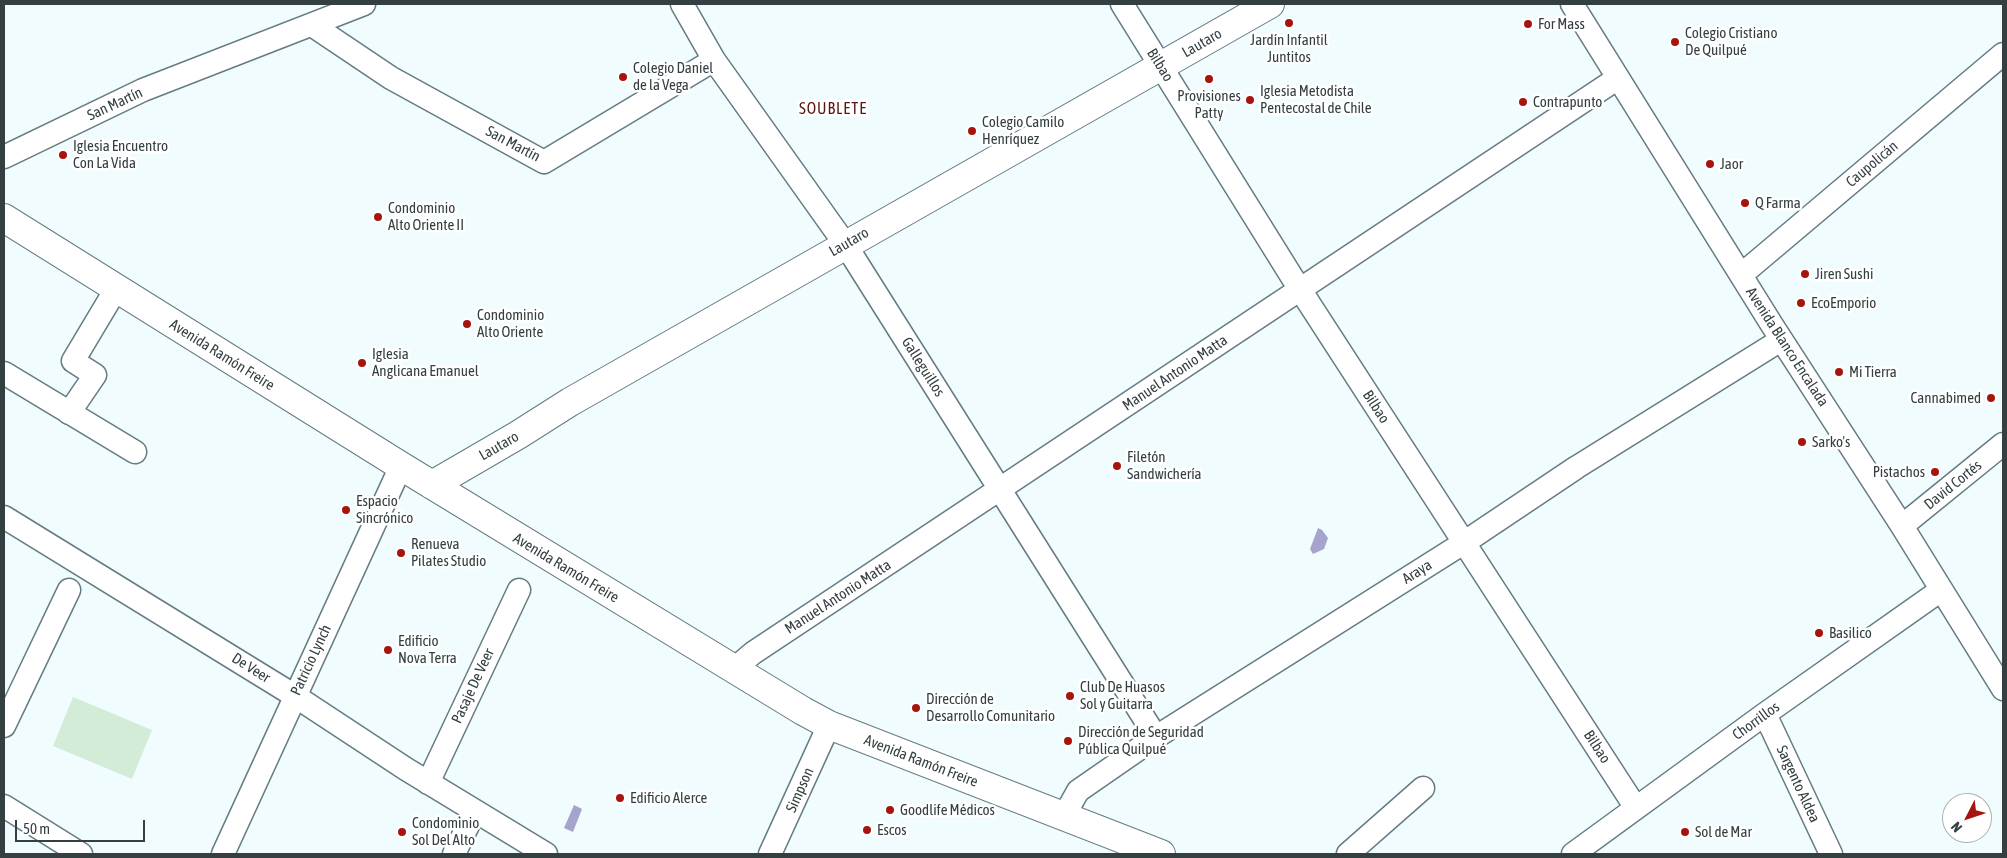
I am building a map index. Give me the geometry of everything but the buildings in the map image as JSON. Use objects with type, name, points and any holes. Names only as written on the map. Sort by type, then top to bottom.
[{"type":"main road","name":"Lautaro","points":[[432,485],[570,402],[845,244],[1270,4]]},
{"type":"main road","name":"Avenida Ramón Freire","points":[[4,218],[400,466],[733,670],[829,725],[1161,854]]},
{"type":"street","name":"San Martín","points":[[4,157],[143,90],[364,4]]},
{"type":"street","name":"Galleguillos","points":[[682,4],[714,60],[845,244],[1156,737]]},
{"type":"street","name":"Bilbao","points":[[1122,4],[1300,290],[1636,808]]},
{"type":"street","name":"Avenida Blanco Encalada","points":[[1572,4],[2003,689]]},
{"type":"street","name":"San Martín","points":[[312,25],[391,78],[544,162],[714,60]]},
{"type":"street","name":"Caupolicán","points":[[1741,275],[2003,54]]},
{"type":"street","name":"Manuel Antonio Matta","points":[[733,670],[753,653],[1001,490],[1618,78]]},
{"type":"street","points":[[69,413],[95,375],[73,361],[116,289]]},
{"type":"street","name":"Araya","points":[[1064,816],[1078,791],[1156,737],[1465,542],[1577,467],[1782,340]]},
{"type":"street","points":[[4,373],[135,452]]},
{"type":"street","name":"David Cortés","points":[[1902,526],[2003,444]]},
{"type":"street","name":"Patricio Lynch","points":[[222,854],[400,466]]},
{"type":"street","name":"De Veer","points":[[4,517],[295,696],[428,782],[546,854]]},
{"type":"street","points":[[4,726],[69,590]]},
{"type":"street","name":"Pasaje De Veer","points":[[428,782],[519,590]]},
{"type":"street","name":"Chorrillos","points":[[1573,854],[1765,714],[1941,590]]},
{"type":"street","name":"Sargento Aldea","points":[[1765,714],[1831,854]]},
{"type":"street","name":"Simpson","points":[[770,854],[829,725]]},
{"type":"street","points":[[1348,854],[1423,788]]},
{"type":"street","points":[[4,806],[81,854]]},
{"type":"street","points":[[454,854],[475,811]]},
{"type":"green space","points":[[73,697],[152,730],[132,779],[53,746]]},
{"type":"water","points":[[1318,528],[1328,538],[1324,549],[1313,554],[1310,549]]},
{"type":"water","points":[[574,805],[582,809],[573,832],[564,828]]},
{"type":"place","name":"Jardín Infantil Juntitos","points":[[1289,23]]},
{"type":"place","name":"For Mass","points":[[1528,24]]},
{"type":"place","name":"Colegio Cristiano De Quilpué","points":[[1675,42]]},
{"type":"place","name":"Colegio Daniel de la Vega","points":[[623,77]]},
{"type":"place","name":"Provisiones Patty","points":[[1209,79]]},
{"type":"place","name":"Iglesia Metodista Pentecostal de Chile","points":[[1250,100]]},
{"type":"place","name":"Contrapunto","points":[[1523,102]]},
{"type":"place","name":"Colegio Camilo Henríquez","points":[[972,131]]},
{"type":"place","name":"Iglesia Encuentro Con La Vida","points":[[63,155]]},
{"type":"place","name":"Jaor","points":[[1710,164]]},
{"type":"place","name":"Q Farma","points":[[1745,203]]},
{"type":"place","name":"Condominio Alto Oriente II","points":[[378,217]]},
{"type":"place","name":"Jiren Sushi","points":[[1805,274]]},
{"type":"place","name":"EcoEmporio","points":[[1801,303]]},
{"type":"place","name":"Condominio Alto Oriente","points":[[467,324]]},
{"type":"place","name":"Iglesia Anglicana Emanuel","points":[[362,363]]},
{"type":"place","name":"Mi Tierra","points":[[1839,372]]},
{"type":"place","name":"Cannabimed","points":[[1991,398]]},
{"type":"place","name":"Sarko's","points":[[1802,442]]},
{"type":"place","name":"Filetón Sandwichería","points":[[1117,466]]},
{"type":"place","name":"Pistachos","points":[[1935,472]]},
{"type":"place","name":"Espacio Sincrónico","points":[[346,510]]},
{"type":"place","name":"Renueva Pilates Studio","points":[[401,553]]},
{"type":"place","name":"Basilico","points":[[1819,633]]},
{"type":"place","name":"Edificio Nova Terra","points":[[388,650]]},
{"type":"place","name":"Club De Huasos Sol y Guitarra","points":[[1070,696]]},
{"type":"place","name":"Dirección de Desarrollo Comunitario","points":[[916,708]]},
{"type":"place","name":"Dirección de Seguridad Pública Quilpué","points":[[1068,741]]},
{"type":"place","name":"Edificio Alerce","points":[[620,798]]},
{"type":"place","name":"Goodlife Médicos","points":[[890,810]]},
{"type":"place","name":"Escos","points":[[867,830]]},
{"type":"place","name":"Condominio Sol Del Alto","points":[[402,832]]},
{"type":"place","name":"Sol de Mar","points":[[1685,832]]},
{"type":"district","name":"SOUBLETE","points":[[833,109]]}]
